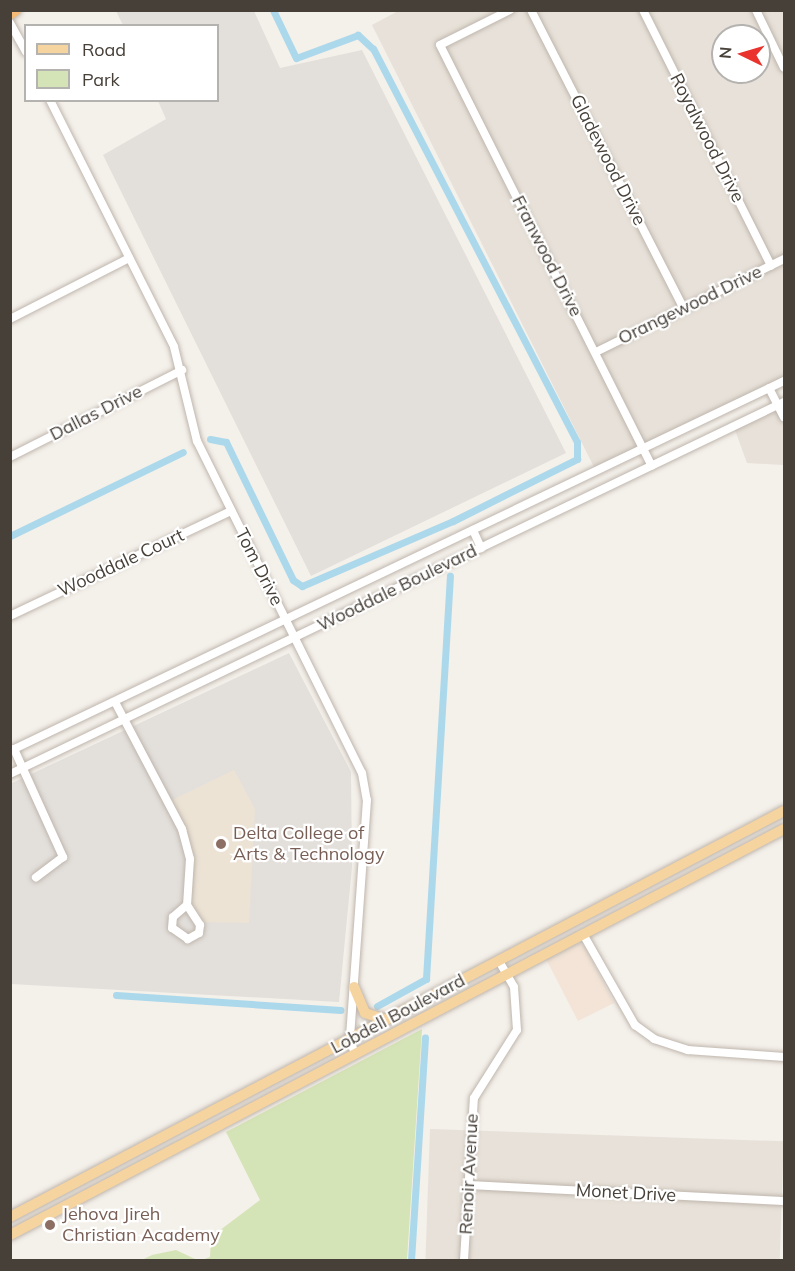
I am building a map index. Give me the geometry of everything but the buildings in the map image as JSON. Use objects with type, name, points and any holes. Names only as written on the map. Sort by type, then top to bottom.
[{"type":"highway","points":[[10,13],[15,10]]},
{"type":"main road","name":"Lobdell Boulevard","points":[[10,1217],[784,811]]},
{"type":"main road","name":"Lobdell Boulevard","points":[[10,1235],[784,829]]},
{"type":"main road","points":[[736,836],[744,850]]},
{"type":"main road","points":[[354,987],[366,1013],[386,1020]]},
{"type":"main road","points":[[235,1117],[264,1092],[265,1084]]},
{"type":"main road","points":[[198,1119],[206,1133]]},
{"type":"main road","points":[[68,1205],[95,1185],[95,1173]]},
{"type":"street","name":"Franwood Drive","points":[[510,10],[441,45],[652,466]]},
{"type":"street","name":"Gladewood Drive","points":[[531,10],[684,309]]},
{"type":"street","name":"Royalwood Drive","points":[[642,10],[771,266]]},
{"type":"street","points":[[756,10],[784,68]]},
{"type":"street","points":[[10,23],[24,48]]},
{"type":"street","name":"Tom Drive","points":[[51,102],[182,370],[197,441],[353,751],[367,800],[350,1040],[355,1054]]},
{"type":"street","points":[[10,319],[129,258]]},
{"type":"street","name":"Orangewood Drive","points":[[596,352],[784,259]]},
{"type":"street","name":"Dallas Drive","points":[[10,457],[182,370]]},
{"type":"street","points":[[777,384],[784,417]]},
{"type":"street","name":"Wooddale Boulevard","points":[[12,750],[286,621],[777,384]]},
{"type":"street","name":"Wooddale Boulevard","points":[[10,774],[782,403]]},
{"type":"street","name":"Wooddale Court","points":[[10,616],[231,511]]},
{"type":"street","points":[[473,530],[481,548]]},
{"type":"street","points":[[115,702],[182,829],[190,859],[188,904]]},
{"type":"street","points":[[12,750],[24,768],[63,857],[36,877]]},
{"type":"street","points":[[583,934],[626,1011],[654,1039],[688,1050],[784,1057]]},
{"type":"street","points":[[545,937],[552,950]]},
{"type":"street","name":"Renoir Avenue","points":[[464,1260],[474,1098],[517,1030],[519,1009],[499,961]]},
{"type":"street","name":"Monet Drive","points":[[468,1185],[784,1201]]},
{"type":"shaded area","points":[[400,10],[784,11],[784,381],[596,471],[372,25]]},
{"type":"shaded area","points":[[116,11],[254,11],[280,68],[362,50],[566,453],[311,576],[103,155],[166,119],[158,102],[219,102],[219,24],[122,24]]},
{"type":"shaded area","points":[[784,407],[784,465],[747,463],[735,430]]},
{"type":"shaded area","points":[[289,653],[351,772],[352,867],[339,1002],[11,984],[10,784]]},
{"type":"shaded area","name":"Delta College of Arts & Technology","points":[[234,770],[255,809],[249,923],[201,922],[190,903],[192,862],[170,801]]},
{"type":"shaded area","points":[[578,943],[585,947],[614,1003],[578,1021],[546,959]]},
{"type":"shaded area","points":[[430,1129],[784,1141],[780,1260],[425,1260]]},
{"type":"green space","points":[[422,1029],[407,1260],[202,1260],[210,1257],[211,1237],[260,1200],[226,1132]]},
{"type":"green space","points":[[176,1250],[197,1260],[142,1260],[152,1255]]},
{"type":"waterway","points":[[210,439],[226,442],[293,580],[302,586],[453,521],[577,459],[577,442],[373,49],[358,35],[296,58],[273,10]]},
{"type":"waterway","points":[[10,536],[183,452]]},
{"type":"waterway","points":[[377,1006],[426,979],[450,576]]},
{"type":"waterway","points":[[116,995],[340,1010]]},
{"type":"waterway","points":[[411,1260],[425,1037]]},
{"type":"place","name":"Delta College of Arts & Technology","points":[[221,844]]},
{"type":"place","name":"Jehova Jireh Christian Academy","points":[[50,1225]]}]
